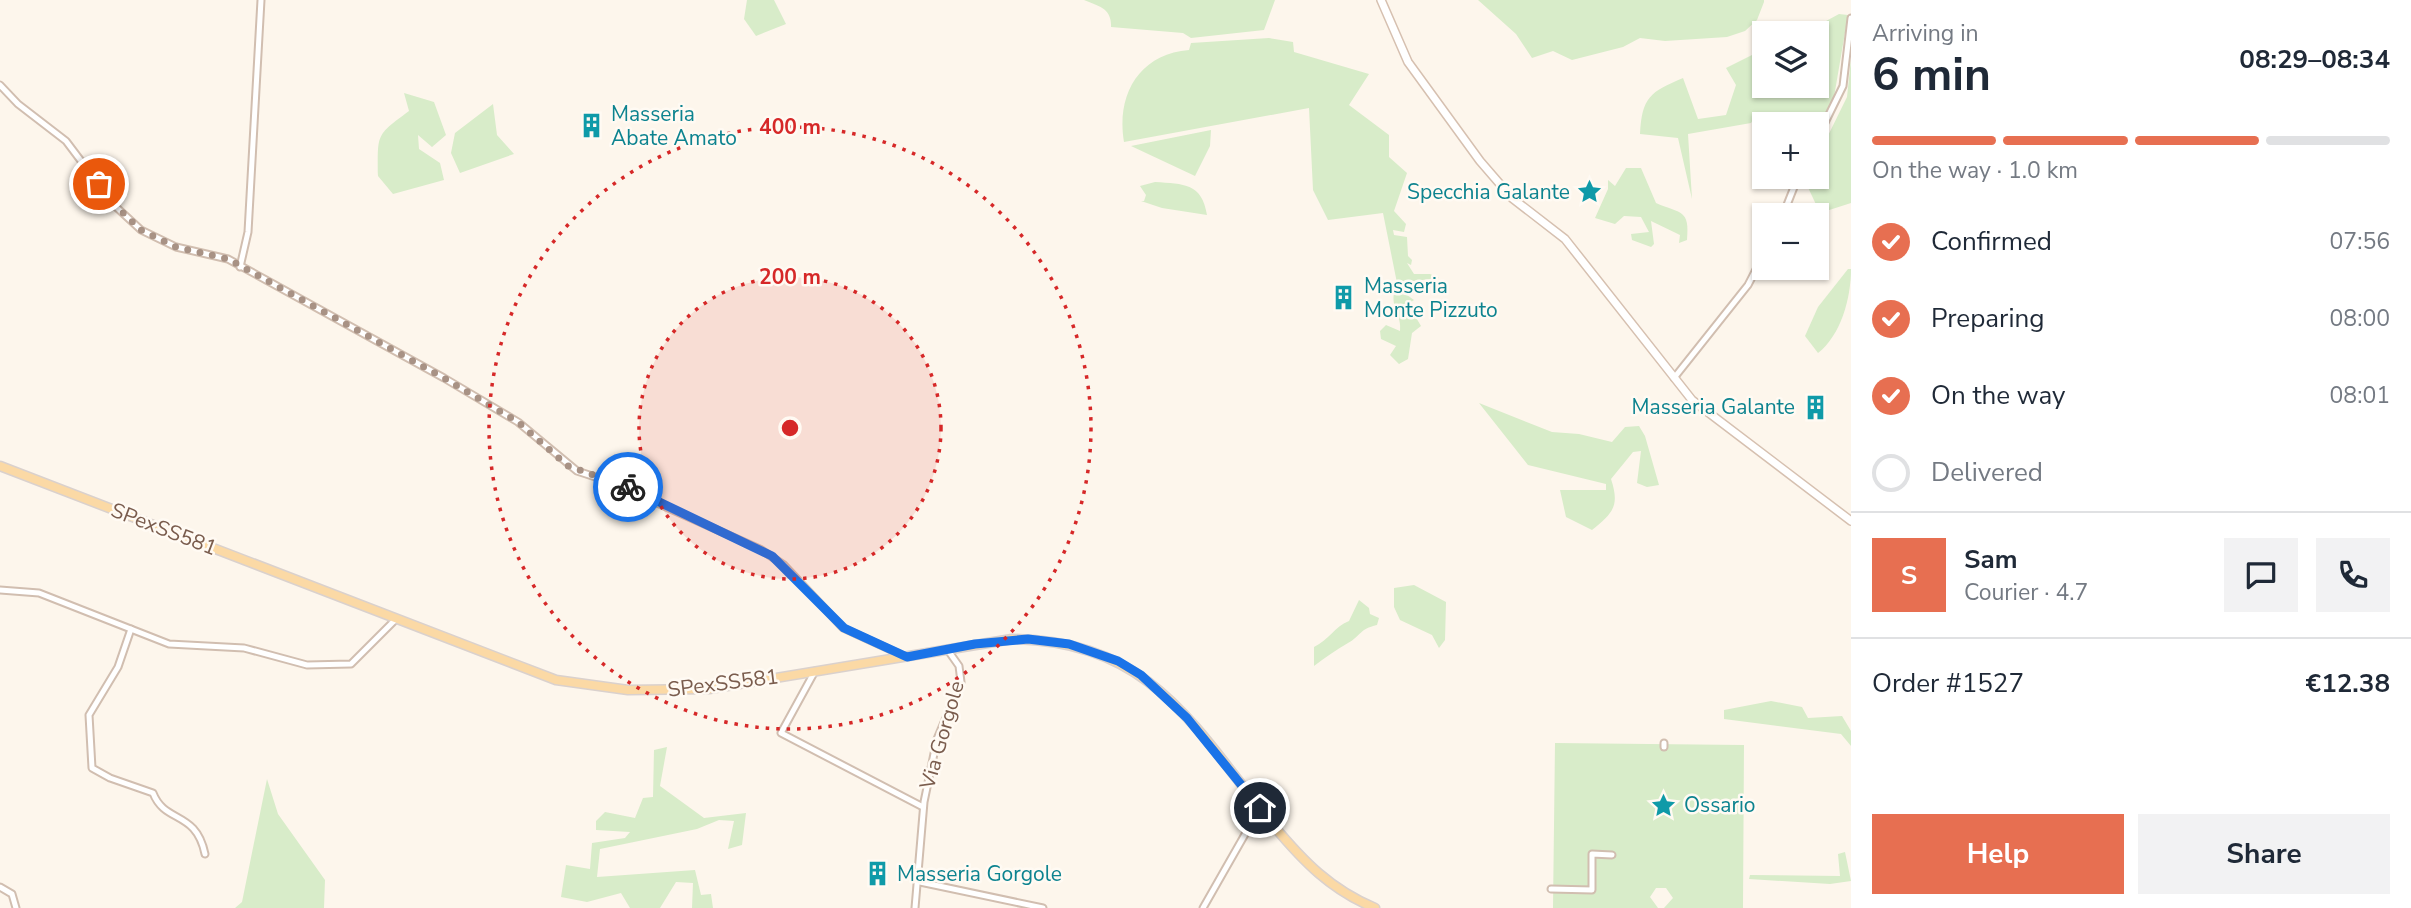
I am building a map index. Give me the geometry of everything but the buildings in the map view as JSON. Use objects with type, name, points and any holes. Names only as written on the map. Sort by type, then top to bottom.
[{"type":"main road","name":"SPexSS581","points":[[0,466],[556,680],[602,688],[645,691],[709,689],[1012,639],[1044,640],[1093,650],[1141,675],[1187,718],[1320,877],[1345,895],[1375,908]]},
{"type":"street","points":[[240,267],[248,232],[261,0]]},
{"type":"street","points":[[1381,0],[1408,62],[1480,161],[1512,198],[1565,239],[1692,400],[1851,521]]},
{"type":"street","points":[[1829,115],[1843,86],[1851,19]]},
{"type":"street","points":[[0,85],[18,104],[66,141],[116,206],[141,230],[176,247],[228,259],[518,422],[577,471],[632,489],[659,505],[743,540],[772,556],[844,628],[907,657]]},
{"type":"street","points":[[1674,379],[1752,277]]},
{"type":"street","points":[[0,590],[39,593],[169,645],[244,648],[307,665],[351,664],[396,619]]},
{"type":"street","points":[[131,629],[118,667],[89,715],[92,768],[110,778],[153,793],[162,809],[196,830],[205,854]]},
{"type":"street","name":"Via Gorgole","points":[[915,908],[920,881],[923,807],[937,740],[961,682],[959,666],[947,649]]},
{"type":"street","points":[[815,671],[781,733],[923,807]]},
{"type":"street","points":[[1203,908],[1260,808]]},
{"type":"street","points":[[1550,889],[1592,890],[1592,854],[1612,855]]},
{"type":"street","points":[[920,881],[1043,908]]},
{"type":"street","points":[[0,887],[12,894],[16,908]]},
{"type":"green space","points":[[747,0],[774,0],[786,24],[756,36],[744,19]]},
{"type":"green space","points":[[1084,0],[1275,0],[1264,30],[1191,38],[1183,33],[1111,27],[1107,12]]},
{"type":"green space","points":[[1478,0],[1764,0],[1757,20],[1752,21],[1745,31],[1727,37],[1665,41],[1640,38],[1623,47],[1572,60],[1553,51],[1532,58],[1516,34]]},
{"type":"green space","points":[[1839,14],[1848,15],[1834,97],[1826,112],[1752,112],[1751,123],[1688,134],[1692,199],[1678,138],[1640,134],[1643,112],[1650,97],[1663,87],[1683,78],[1698,119],[1726,115],[1736,85],[1726,68],[1752,55],[1752,98],[1829,98],[1829,21],[1826,21]]},
{"type":"green space","points":[[1269,38],[1293,42],[1294,52],[1369,74],[1349,105],[1389,135],[1389,157],[1407,173],[1394,211],[1406,224],[1404,232],[1393,230],[1394,235],[1407,237],[1408,256],[1412,260],[1411,265],[1407,263],[1414,274],[1430,274],[1439,278],[1397,283],[1383,213],[1328,220],[1313,190],[1309,108],[1124,142],[1122,125],[1128,93],[1144,68],[1172,53],[1189,50],[1191,43]]},
{"type":"green space","points":[[1851,59],[1851,203],[1829,210],[1829,203],[1815,203],[1809,189],[1829,189],[1829,134],[1847,97]]},
{"type":"green space","points":[[404,93],[434,102],[446,135],[432,147],[418,135],[419,149],[440,163],[444,180],[393,194],[378,176],[378,152],[384,131],[409,111]]},
{"type":"green space","points":[[493,104],[497,135],[514,154],[460,173],[451,153],[455,133]]},
{"type":"green space","points":[[1211,130],[1210,146],[1195,176],[1131,146]]},
{"type":"green space","points":[[1626,168],[1641,168],[1656,203],[1682,214],[1687,223],[1687,240],[1679,243],[1680,235],[1651,221],[1654,244],[1651,247],[1632,240],[1631,234],[1649,232],[1641,217],[1624,216],[1615,224],[1595,218],[1608,189],[1608,180],[1615,186]]},
{"type":"green space","points":[[1155,182],[1190,187],[1201,197],[1207,215],[1162,208],[1141,201],[1144,201],[1146,195],[1140,186]]},
{"type":"green space","points":[[1848,269],[1851,269],[1851,280],[1847,304],[1839,326],[1818,353],[1805,336],[1818,307]]},
{"type":"green space","points":[[1394,293],[1407,295],[1414,300],[1408,304],[1421,326],[1412,333],[1408,359],[1399,364],[1390,355],[1396,346],[1381,339],[1380,331],[1386,325],[1400,331]]},
{"type":"green space","points":[[1479,403],[1552,432],[1579,434],[1612,442],[1625,427],[1639,426],[1645,436],[1659,485],[1647,487],[1637,483],[1641,451],[1633,452],[1611,479],[1615,496],[1610,514],[1592,530],[1566,517],[1560,490],[1606,490],[1606,484],[1528,465]]},
{"type":"green space","points":[[1414,585],[1446,602],[1445,640],[1439,648],[1432,635],[1400,620],[1394,607],[1394,588]]},
{"type":"green space","points":[[1359,600],[1369,608],[1370,614],[1379,618],[1377,625],[1363,631],[1314,666],[1314,647],[1349,621]]},
{"type":"green space","points":[[1771,701],[1802,707],[1808,718],[1842,716],[1851,731],[1851,746],[1841,734],[1724,719],[1724,710]]},
{"type":"green space","points":[[1555,743],[1744,745],[1743,908],[1664,908],[1673,898],[1666,888],[1656,888],[1650,897],[1658,908],[1553,908]]},
{"type":"green space","points":[[667,747],[660,786],[704,818],[746,813],[742,845],[728,849],[734,821],[719,820],[697,829],[600,849],[597,877],[695,870],[701,895],[711,894],[713,908],[692,908],[693,883],[676,882],[660,908],[630,908],[621,893],[587,902],[561,897],[566,865],[590,869],[592,843],[625,838],[630,832],[596,830],[596,821],[605,812],[635,818],[643,798],[653,797],[654,750]]},
{"type":"green space","points":[[267,779],[278,814],[325,880],[324,908],[235,908],[242,902]]},
{"type":"green space","points":[[1845,852],[1851,881],[1830,884],[1749,879],[1750,875],[1840,876],[1838,854]]},
{"type":"way so far","points":[[99,184],[116,206],[141,230],[176,247],[228,259],[518,422],[568,466],[590,476],[628,487]]},
{"type":"place","name":"Masseria Abate Amato","points":[[591,126]]},
{"type":"place","name":"Specchia Galante","points":[[1590,192]]},
{"type":"place","name":"Masseria Monte Pizzuto","points":[[1344,298]]},
{"type":"place","name":"Masseria Galante","points":[[1815,407]]},
{"type":"place","name":"Ossario","points":[[1664,805]]},
{"type":"place","name":"Masseria Gorgole","points":[[877,874]]},
{"type":"route","points":[[628,487],[659,505],[743,540],[772,556],[849,632],[907,657],[975,644],[1028,639],[1069,644],[1093,650],[1118,661],[1141,675],[1187,718],[1260,808]]}]
